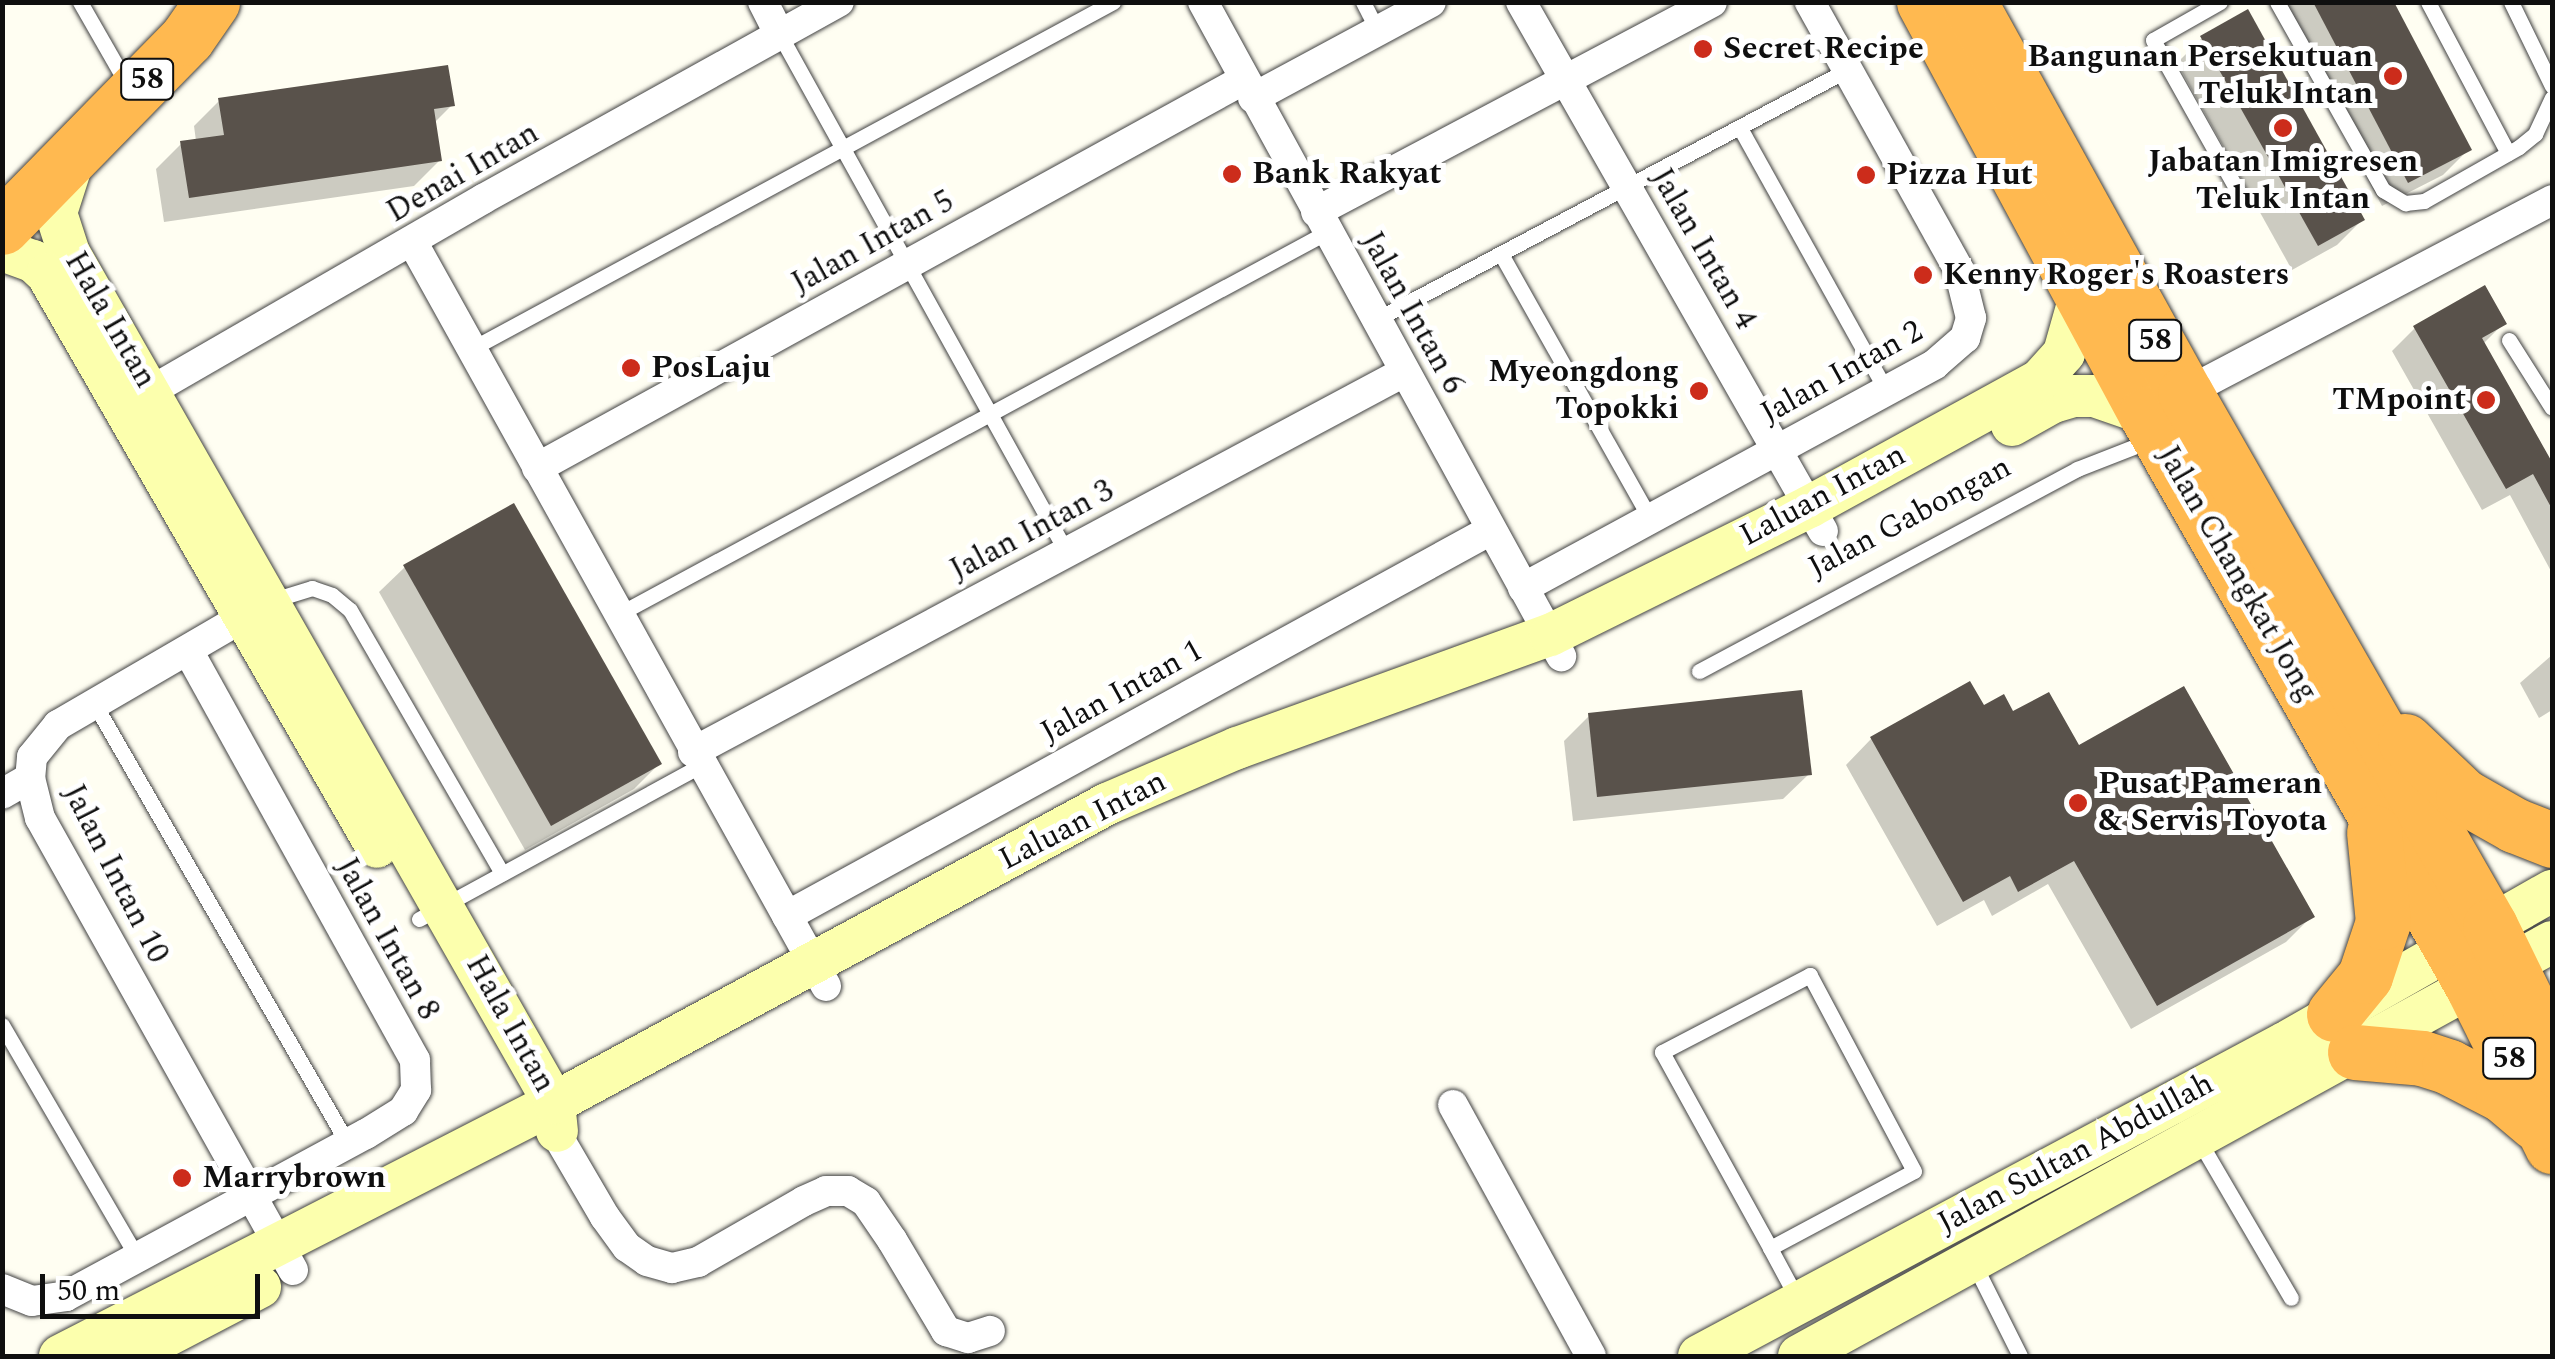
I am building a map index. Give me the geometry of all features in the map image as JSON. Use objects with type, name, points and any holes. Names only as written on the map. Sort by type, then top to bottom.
[{"type":"highway","name":"58","points":[[2,182],[119,70],[198,2]]},
{"type":"highway","name":"58","points":[[2,227],[187,38],[212,2]]},
{"type":"highway","name":"Jalan Changkat Jong","points":[[1924,2],[2081,293],[2348,674],[2552,1053]]},
{"type":"highway","name":"Jalan Changkat Jong","points":[[1969,2],[2163,415],[2371,809],[2495,953],[2549,1138]]},
{"type":"highway","points":[[2348,674],[2424,762],[2463,796],[2514,825],[2552,840]]},
{"type":"highway","points":[[2371,809],[2383,922],[2344,1033],[2450,1067],[2503,1095],[2549,1138]]},
{"type":"street","points":[[764,2],[780,35]]},
{"type":"street","name":"Denai Intan","points":[[137,399],[839,2]]},
{"type":"street","name":"Jalan Intan 6","points":[[1203,2],[1555,645]]},
{"type":"street","name":"Jalan Intan 5","points":[[537,468],[909,263],[1248,89],[1431,2]]},
{"type":"street","name":"Jalan Intan 4","points":[[1521,2],[1816,519]]},
{"type":"street","points":[[1321,222],[1712,2]]},
{"type":"street","name":"Jalan Intan 2","points":[[1524,588],[1951,354],[1965,338],[1971,318],[1959,270],[1810,2]]},
{"type":"street","name":"Hala Intan","points":[[76,152],[58,196],[60,231],[137,399],[548,1117]]},
{"type":"street","points":[[2163,415],[2552,200]]},
{"type":"street","points":[[413,242],[819,974]]},
{"type":"street","name":"Hala Intan","points":[[2,250],[33,262],[47,274],[137,399]]},
{"type":"street","name":"Laluan Intan","points":[[1816,519],[2040,380],[2064,353],[2081,293]]},
{"type":"street","name":"Jalan Intan 3","points":[[697,758],[1067,552],[1404,372]]},
{"type":"street","name":"Laluan Intan","points":[[128,1356],[286,1258],[548,1117],[819,974],[1202,784],[1555,645],[2053,402],[2094,396],[2163,415]]},
{"type":"street","name":"Jalan Intan 1","points":[[787,916],[1491,530]]},
{"type":"street","name":"Jalan Intan 10","points":[[257,609],[94,702],[42,740],[32,757],[30,778],[40,818],[286,1258]]},
{"type":"street","name":"Jalan Intan 8","points":[[2,1289],[32,1301],[66,1296],[253,1199],[348,1144],[403,1111],[416,1090],[414,1060],[188,651]]},
{"type":"street","points":[[2,794],[30,778]]},
{"type":"street","name":"Jalan Sultan Abdullah","points":[[1699,1356],[2344,1033],[2495,953],[2552,891]]},
{"type":"street","name":"Jalan Sultan Abdullah","points":[[1799,1356],[2198,1139],[2344,1033]]},
{"type":"street","points":[[1453,1105],[1591,1356]]},
{"type":"street","points":[[548,1117],[605,1217],[627,1246],[647,1260],[672,1268],[698,1262],[804,1201],[826,1191],[848,1191],[866,1202],[946,1331],[968,1338],[990,1331]]},
{"type":"street","name":"Laluan Intan","points":[[60,1356],[286,1258]]},
{"type":"lane","points":[[80,2],[119,70]]},
{"type":"lane","points":[[471,349],[1113,2]]},
{"type":"lane","points":[[1363,2],[1378,30]]},
{"type":"lane","points":[[2220,2],[2153,40],[2239,193]]},
{"type":"lane","points":[[2277,2],[2383,190],[2404,203],[2424,202],[2535,134],[2552,98]]},
{"type":"lane","points":[[2428,2],[2508,153]]},
{"type":"lane","points":[[2512,2],[2552,86]]},
{"type":"lane","points":[[780,35],[1067,552]]},
{"type":"lane","points":[[1376,320],[1847,70]]},
{"type":"lane","points":[[1740,128],[1886,390]]},
{"type":"lane","points":[[618,615],[992,414],[1321,222]]},
{"type":"lane","points":[[1501,254],[1650,518]]},
{"type":"lane","points":[[2510,340],[2547,388],[2552,408]]},
{"type":"lane","name":"Jalan Gabongan","points":[[1699,671],[2077,469],[2163,415]]},
{"type":"lane","points":[[257,609],[312,588],[332,595],[350,610],[502,874]]},
{"type":"lane","points":[[94,702],[348,1144]]},
{"type":"lane","points":[[431,912],[697,758]]},
{"type":"lane","points":[[1770,1248],[1914,1171],[1810,975],[1662,1052],[1800,1303]]},
{"type":"lane","points":[[2,1025],[138,1258]]},
{"type":"lane","points":[[2198,1139],[2291,1298]]},
{"type":"lane","points":[[1973,1262],[2020,1356]]},
{"type":"building","name":"Bangunan Persekutuan Teluk Intan","points":[[2313,2],[2394,2],[2472,150],[2408,183]]},
{"type":"building","name":"Jabatan Imigresen Teluk Intan","points":[[2248,9],[2365,220],[2318,246],[2200,36]]},
{"type":"building","points":[[448,65],[455,106],[434,109],[442,161],[189,198],[180,141],[224,135],[218,98]]},
{"type":"building","name":"TMpoint","points":[[2485,285],[2507,324],[2482,338],[2552,462],[2552,509],[2533,474],[2506,489],[2413,326]]},
{"type":"building","points":[[514,503],[662,764],[551,826],[403,565]]},
{"type":"building","name":"Pusat Pameran & Servis Toyota","points":[[1970,681],[1984,705],[2004,694],[2013,711],[2049,692],[2079,745],[2184,686],[2315,917],[2157,1006],[2074,861],[2018,892],[2010,876],[1963,902],[1870,737]]},
{"type":"building","points":[[1802,690],[1812,775],[1597,797],[1588,713]]},
{"type":"place","name":"Secret Recipe","points":[[1703,49]]},
{"type":"place","name":"Bangunan Persekutuan Teluk Intan","points":[[2393,76]]},
{"type":"place","name":"Jabatan Imigresen Teluk Intan","points":[[2283,128]]},
{"type":"place","name":"Bank Rakyat","points":[[1232,174]]},
{"type":"place","name":"Pizza Hut","points":[[1866,175]]},
{"type":"place","name":"Kenny Roger's Roasters","points":[[1923,275]]},
{"type":"place","name":"PosLaju","points":[[631,368]]},
{"type":"place","name":"Myeongdong Topokki","points":[[1699,391]]},
{"type":"place","name":"TMpoint","points":[[2486,400]]},
{"type":"place","name":"Pusat Pameran & Servis Toyota","points":[[2078,803]]},
{"type":"place","name":"Marrybrown","points":[[182,1178]]}]
